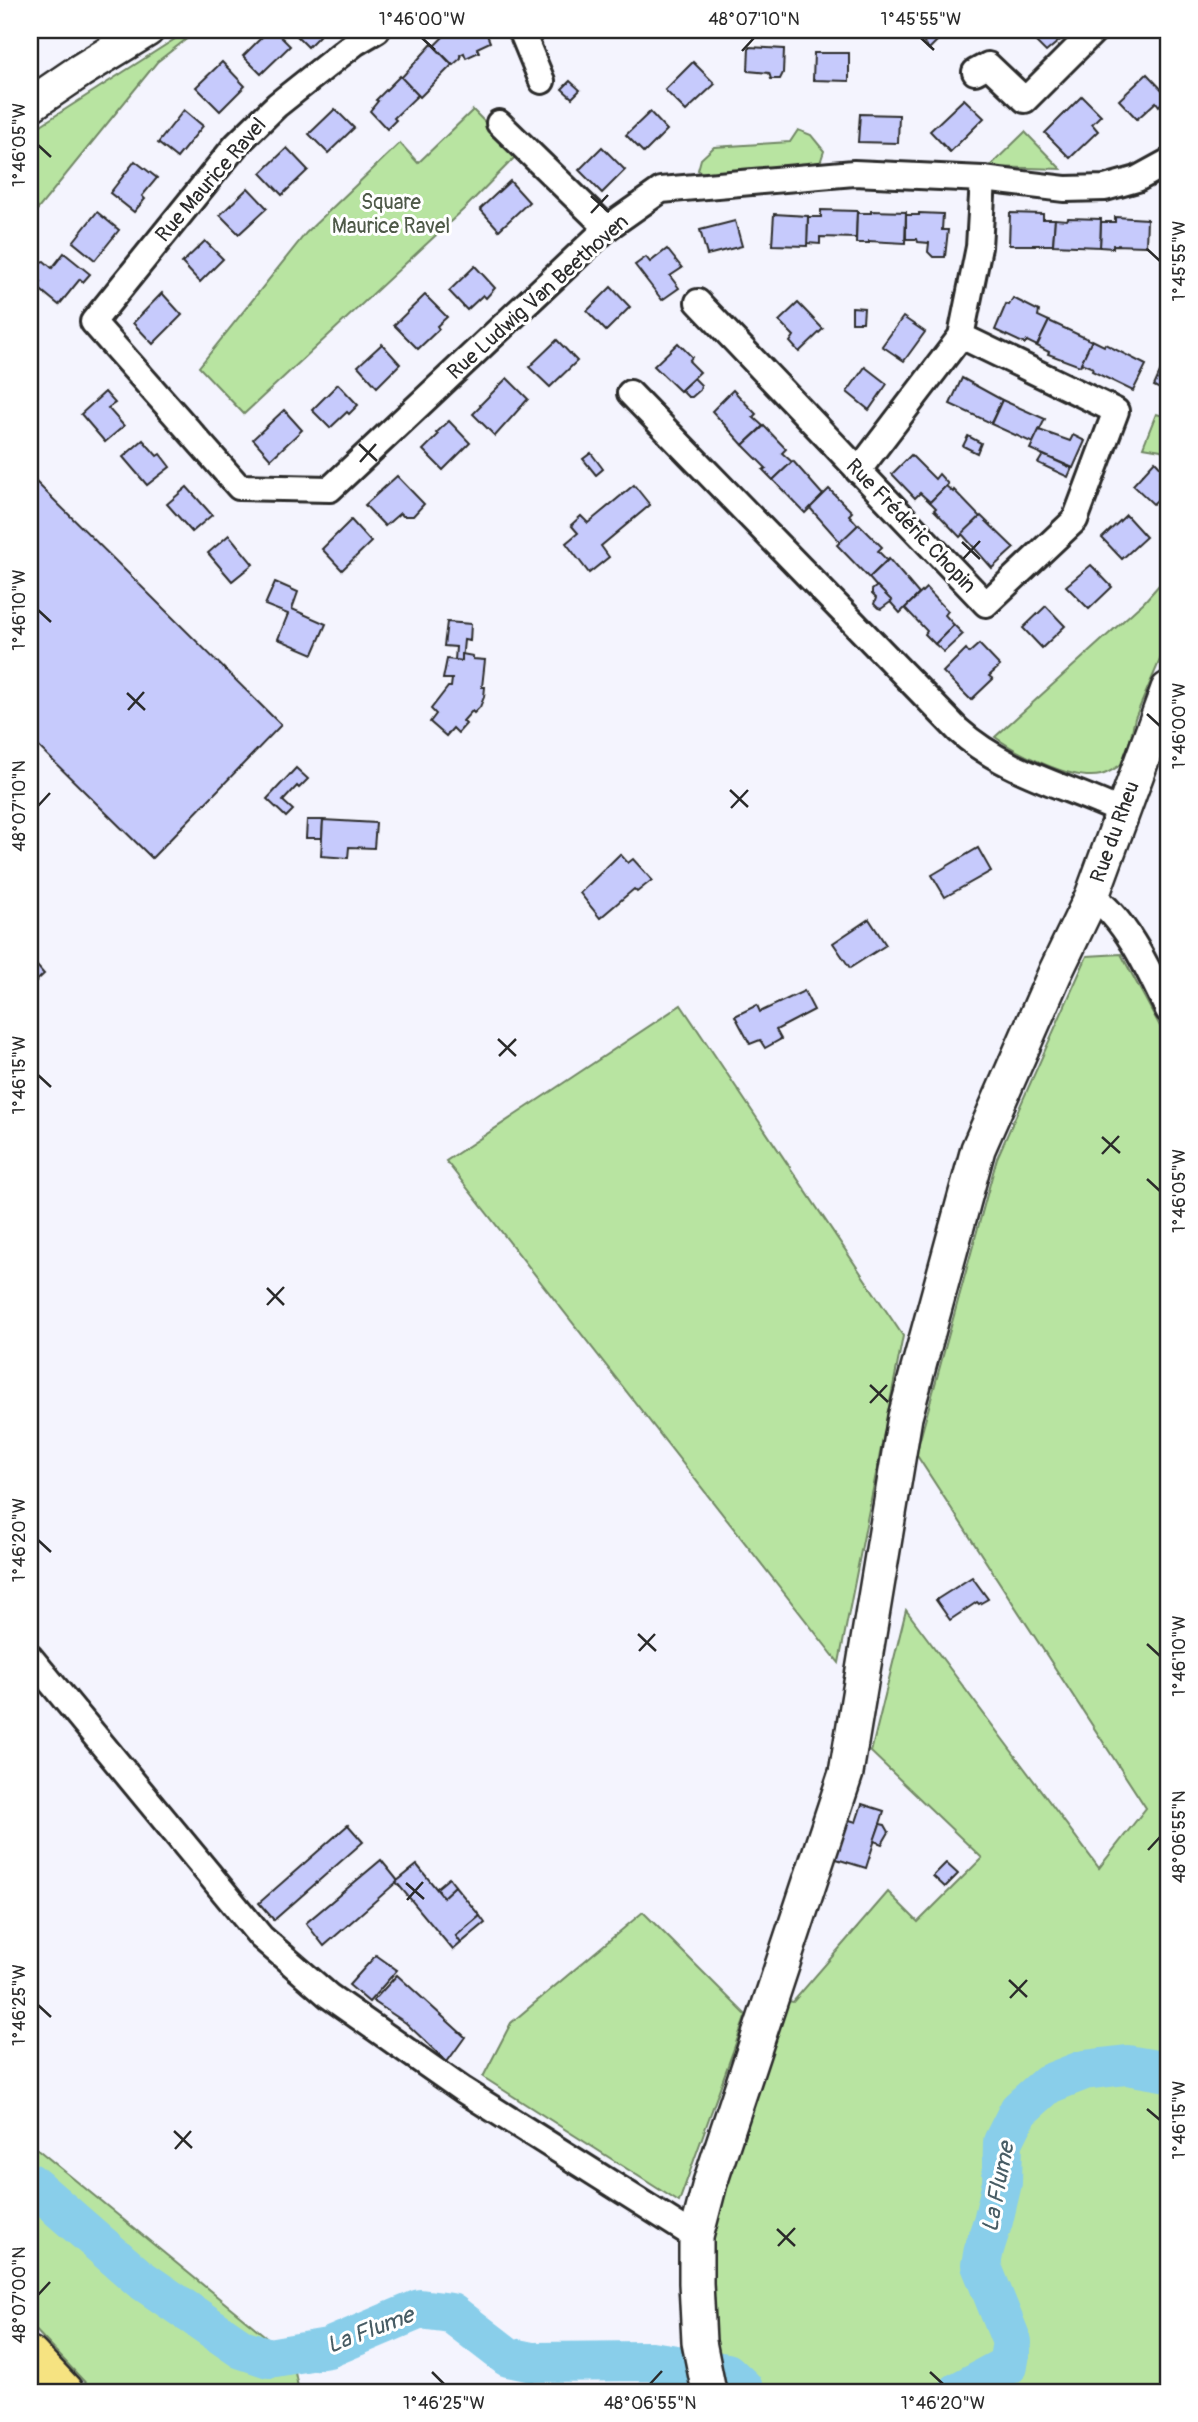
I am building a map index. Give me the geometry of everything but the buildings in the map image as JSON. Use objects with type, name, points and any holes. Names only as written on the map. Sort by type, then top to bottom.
[{"type":"main road","points":[[30,2356],[64,2392]]},
{"type":"street","points":[[30,105],[79,71],[147,30]]},
{"type":"street","name":"Rue Maurice Ravel","points":[[93,321],[236,145],[277,105],[355,43],[377,30]]},
{"type":"street","points":[[521,30],[542,81]]},
{"type":"street","points":[[975,72],[988,65],[1025,100],[1095,30]]},
{"type":"street","points":[[499,123],[607,228]]},
{"type":"street","name":"Rue Ludwig Van Beethoven","points":[[93,321],[239,487],[330,489],[607,228],[661,190],[854,173],[983,178],[1065,189],[1105,188],[1137,179],[1168,162]]},
{"type":"street","points":[[858,471],[961,336],[979,247],[983,178]]},
{"type":"street","name":"Rue Frédéric Chopin","points":[[698,302],[986,604],[1075,520],[1116,411],[961,336]]},
{"type":"street","points":[[630,393],[957,730],[979,749],[1016,769],[1122,812]]},
{"type":"street","name":"Rue du Rheu","points":[[709,2392],[699,2342],[696,2237],[710,2183],[846,1773],[905,1418],[978,1149],[1055,973],[1093,896],[1168,689]]},
{"type":"street","points":[[1093,896],[1104,905],[1135,946],[1168,1010]]},
{"type":"street","points":[[30,1657],[261,1937],[330,1996],[463,2090],[696,2237]]},
{"type":"green space","points":[[189,30],[198,30],[157,62],[30,219],[30,132]]},
{"type":"green space","name":"Square Maurice Ravel","points":[[473,110],[517,155],[464,209],[244,414],[199,367],[306,233],[400,143],[418,163]]},
{"type":"green space","points":[[798,130],[811,135],[824,151],[820,163],[811,170],[704,174],[698,170],[701,159],[714,147],[790,142]]},
{"type":"green space","points":[[1025,132],[1058,166],[1061,169],[989,167]]},
{"type":"green space","points":[[1156,414],[1168,417],[1168,457],[1161,450],[1143,447]]},
{"type":"green space","points":[[1168,575],[1168,641],[1135,718],[1125,762],[1101,775],[1076,774],[1046,765],[995,737],[1144,602]]},
{"type":"green space","points":[[1121,954],[1168,1041],[1168,2392],[721,2392],[710,2327],[708,2247],[783,2000],[793,2002],[888,1892],[918,1922],[982,1858],[871,1752],[906,1610],[1099,1868],[1146,1808],[916,1454],[997,1158],[1087,956]]},
{"type":"green space","points":[[681,1005],[903,1336],[839,1663],[446,1161]]},
{"type":"green space","points":[[643,1912],[746,2015],[679,2202],[483,2077],[511,2023]]},
{"type":"green space","points":[[30,2143],[292,2358],[299,2392],[94,2392],[30,2324]]},
{"type":"waterway","name":"La Flume","points":[[958,2392],[1008,2365],[1012,2342],[981,2265],[1002,2183],[1003,2142],[1019,2110],[1048,2084],[1084,2070],[1127,2065],[1168,2072]]},
{"type":"waterway","name":"La Flume","points":[[30,2183],[139,2278],[242,2349],[269,2358],[328,2348],[420,2309],[451,2313],[508,2357],[532,2362],[651,2361],[727,2373],[745,2392]]}]
